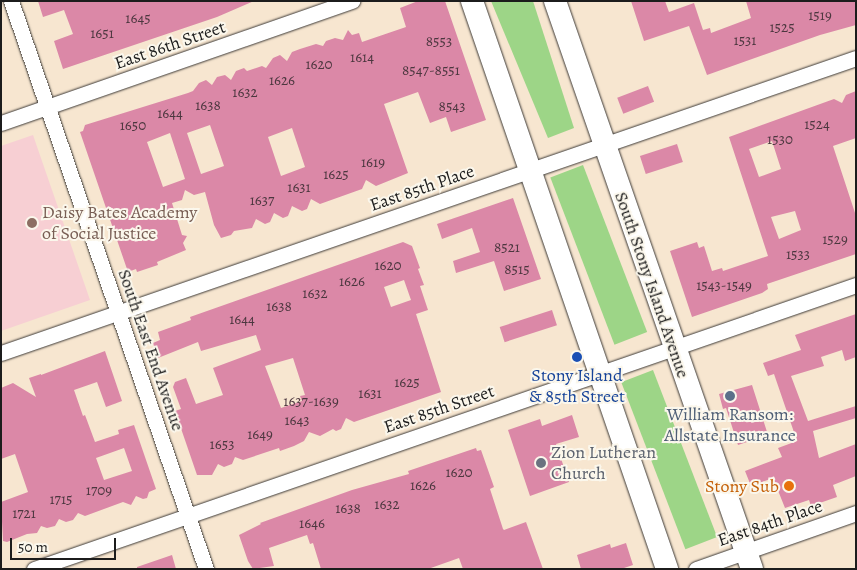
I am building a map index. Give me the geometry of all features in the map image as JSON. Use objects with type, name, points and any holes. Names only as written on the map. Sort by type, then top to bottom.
[{"type":"highway","points":[[472,1],[667,569]]},
{"type":"highway","name":"South Stony Island Avenue","points":[[555,1],[749,560]]},
{"type":"street","name":"South East End Avenue","points":[[11,1],[206,569]]},
{"type":"street","name":"East 86th Street","points":[[1,123],[352,1]]},
{"type":"street","name":"East 85th Place","points":[[1,353],[856,58]]},
{"type":"street","name":"East 85th Street","points":[[34,569],[856,285]]},
{"type":"street","name":"East 84th Place","points":[[696,569],[749,560],[856,513]]},
{"type":"shaded area","name":"Daisy Bates Academy of Social Justice","points":[[33,135],[90,300],[1,331],[1,146]]},
{"type":"green space","points":[[491,1],[533,1],[574,128],[548,138]]},
{"type":"green space","points":[[583,165],[647,332],[614,345],[550,178]]},
{"type":"green space","points":[[653,370],[717,537],[685,549],[621,382]]},
{"type":"building","points":[[38,1],[254,1],[217,17],[63,69],[54,41],[73,34],[64,10],[43,17]]},
{"type":"building","points":[[418,1],[445,1],[486,120],[451,132],[446,117],[430,123],[418,92],[384,104],[408,173],[376,186],[366,180],[362,189],[320,204],[311,199],[307,209],[302,211],[292,206],[288,216],[283,218],[274,213],[270,222],[265,224],[256,219],[252,228],[234,231],[231,235],[221,238],[214,225],[205,192],[194,195],[185,190],[182,200],[172,203],[182,235],[187,236],[183,243],[186,250],[157,262],[158,265],[137,272],[136,269],[128,272],[80,132],[83,131],[85,125],[188,93],[193,91],[199,83],[206,80],[212,85],[217,77],[225,75],[231,80],[236,71],[244,68],[247,71],[262,66],[266,68],[273,58],[280,55],[287,61],[292,52],[316,44],[323,46],[326,41],[335,38],[343,40],[348,30],[352,35],[359,33],[362,42],[406,27],[400,8]],"holes":[[[210,125],[224,166],[201,174],[187,133]],[[292,128],[305,167],[281,176],[268,137]],[[170,133],[185,179],[163,187],[147,142]]]},
{"type":"building","points":[[631,1],[665,1],[669,12],[694,3],[703,30],[710,28],[711,33],[751,18],[746,1],[856,1],[856,25],[820,35],[707,75],[689,26],[644,41]]},
{"type":"building","points":[[648,86],[654,102],[623,114],[617,98]]},
{"type":"building","points":[[856,91],[856,138],[833,146],[856,216],[856,254],[767,284],[768,289],[762,293],[692,317],[670,251],[697,242],[699,248],[704,246],[712,271],[722,268],[723,271],[768,256],[729,137],[834,99],[842,103],[846,95]],"holes":[[[772,141],[781,169],[759,177],[749,149]],[[795,211],[801,230],[779,239],[771,217]]]},
{"type":"building","points":[[677,144],[683,162],[646,174],[640,156]]},
{"type":"building","points":[[513,198],[541,279],[504,291],[494,261],[456,273],[453,261],[480,252],[472,228],[442,239],[437,224]]},
{"type":"building","points":[[403,242],[412,246],[420,268],[418,269],[424,285],[420,286],[428,310],[416,314],[441,392],[354,422],[346,418],[341,429],[336,431],[333,429],[320,436],[309,432],[304,441],[294,446],[280,451],[279,448],[243,460],[235,457],[232,464],[224,467],[218,464],[212,475],[197,475],[175,411],[181,409],[173,387],[175,382],[186,378],[196,404],[223,395],[213,368],[261,350],[256,335],[201,351],[198,342],[158,358],[153,343],[160,340],[158,332],[191,320],[190,317]],"holes":[[[404,280],[411,300],[391,307],[384,287]],[[293,358],[305,395],[300,396],[302,401],[281,408],[265,366]]]},
{"type":"building","points":[[552,310],[557,325],[505,342],[500,327]]},
{"type":"building","points":[[856,314],[856,357],[845,361],[842,350],[821,357],[824,366],[791,376],[808,421],[856,406],[856,418],[813,431],[819,458],[856,444],[856,476],[833,485],[837,497],[811,506],[809,500],[785,508],[773,478],[751,486],[745,471],[782,457],[778,448],[797,441],[774,374],[768,376],[763,363],[801,350],[795,335]]},
{"type":"building","points":[[105,351],[122,401],[106,407],[97,382],[74,390],[83,416],[85,415],[95,442],[119,434],[118,430],[134,425],[156,489],[149,492],[147,498],[143,499],[136,496],[131,505],[123,502],[85,516],[78,513],[73,520],[66,522],[59,519],[55,526],[47,528],[41,526],[37,533],[27,534],[7,542],[3,541],[1,502],[28,492],[15,454],[1,459],[1,388],[13,383],[36,397],[29,378]],"holes":[[[124,448],[132,471],[104,480],[96,458]]]},
{"type":"building","points":[[752,385],[768,435],[738,445],[726,408],[723,409],[719,394]]},
{"type":"building","name":"Zion Lutheran Church","points":[[572,415],[579,437],[556,444],[569,482],[530,496],[508,430],[540,419],[542,426]]},
{"type":"building","points":[[476,448],[477,451],[481,450],[494,487],[490,489],[503,529],[526,522],[543,569],[463,569],[459,558],[428,569],[321,569],[313,543],[310,544],[307,535],[269,548],[274,566],[253,569],[248,561],[239,535],[260,523],[352,490],[409,474],[408,471]]},
{"type":"building","points":[[626,543],[633,565],[621,569],[581,569],[577,555],[610,544],[611,548]]},
{"type":"building","points":[[172,555],[176,569],[137,569],[137,567]]},
{"type":"place","name":"Daisy Bates Academy of Social Justice","points":[[32,223]]},
{"type":"place","name":"Stony Island & 85th Street","points":[[577,357]]},
{"type":"place","name":"William Ransom: Allstate Insurance","points":[[730,396]]},
{"type":"place","name":"Zion Lutheran Church","points":[[541,463]]},
{"type":"place","name":"Stony Sub","points":[[789,486]]}]
